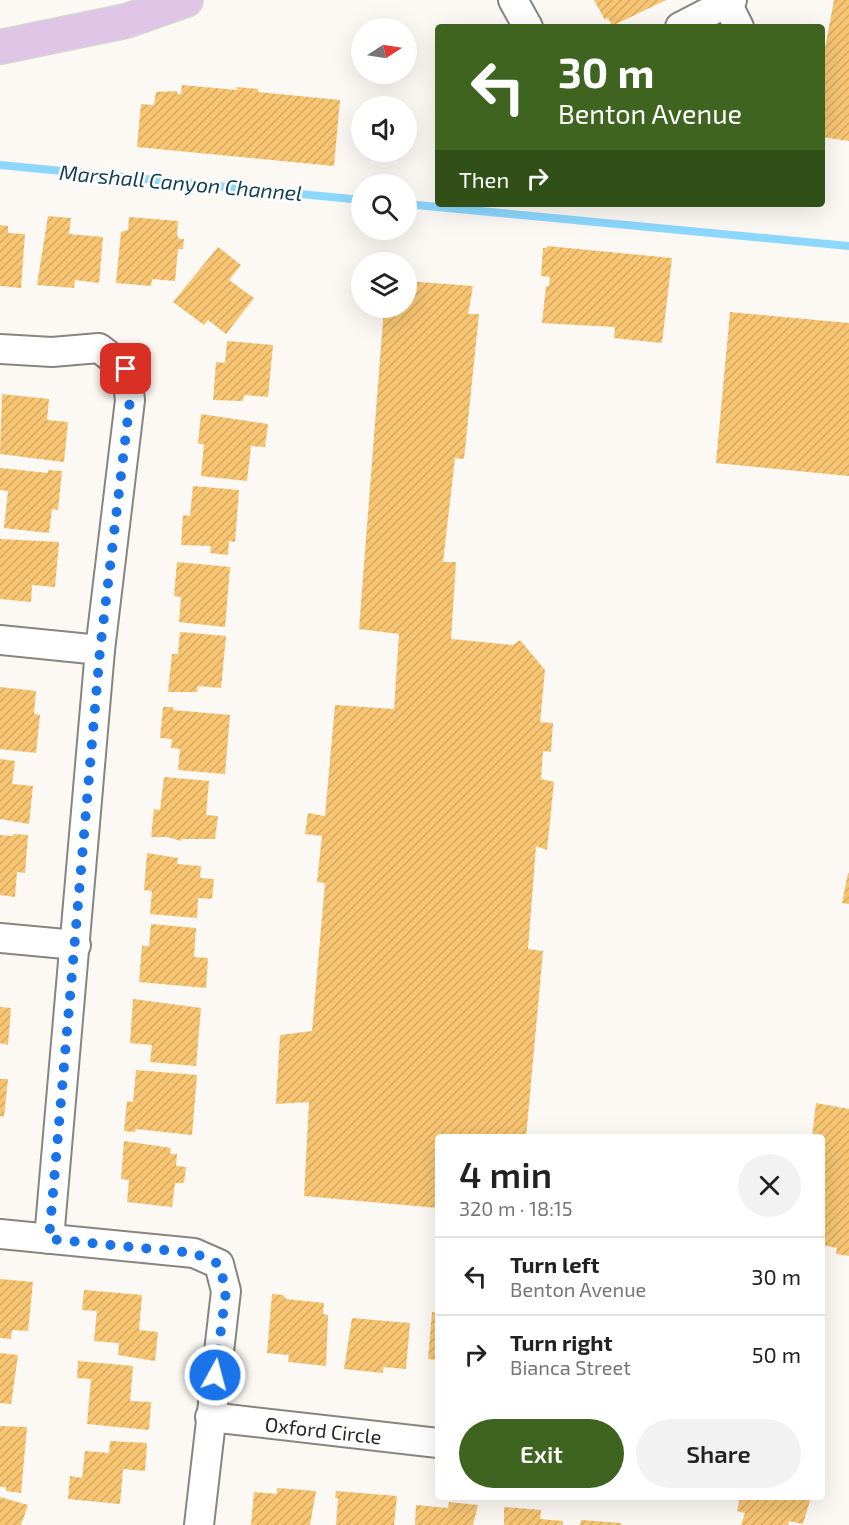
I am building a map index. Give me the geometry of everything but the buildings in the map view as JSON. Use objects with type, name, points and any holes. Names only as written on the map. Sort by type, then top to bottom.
[{"type":"main road","points":[[0,47],[126,21],[186,0]]},
{"type":"street","points":[[513,0],[526,24]]},
{"type":"street","points":[[689,24],[733,10]]},
{"type":"street","points":[[0,349],[52,352],[99,348],[126,369],[130,400],[100,650],[49,1239]]},
{"type":"street","points":[[0,640],[100,650]]},
{"type":"street","points":[[0,938],[76,945]]},
{"type":"street","points":[[0,1234],[194,1253],[219,1264],[226,1291],[199,1525]]},
{"type":"street","name":"Oxford Circle","points":[[210,1417],[435,1443]]},
{"type":"waterway","name":"Marshall Canyon Channel","points":[[0,165],[351,199]]},
{"type":"waterway","name":"Marshall Canyon Channel","points":[[417,205],[435,207]]},
{"type":"waterway","name":"Marshall Canyon Channel","points":[[438,207],[849,246]]},
{"type":"route","points":[[126,369],[130,400],[100,650],[49,1239],[194,1253],[219,1264],[226,1291],[215,1375]]}]
